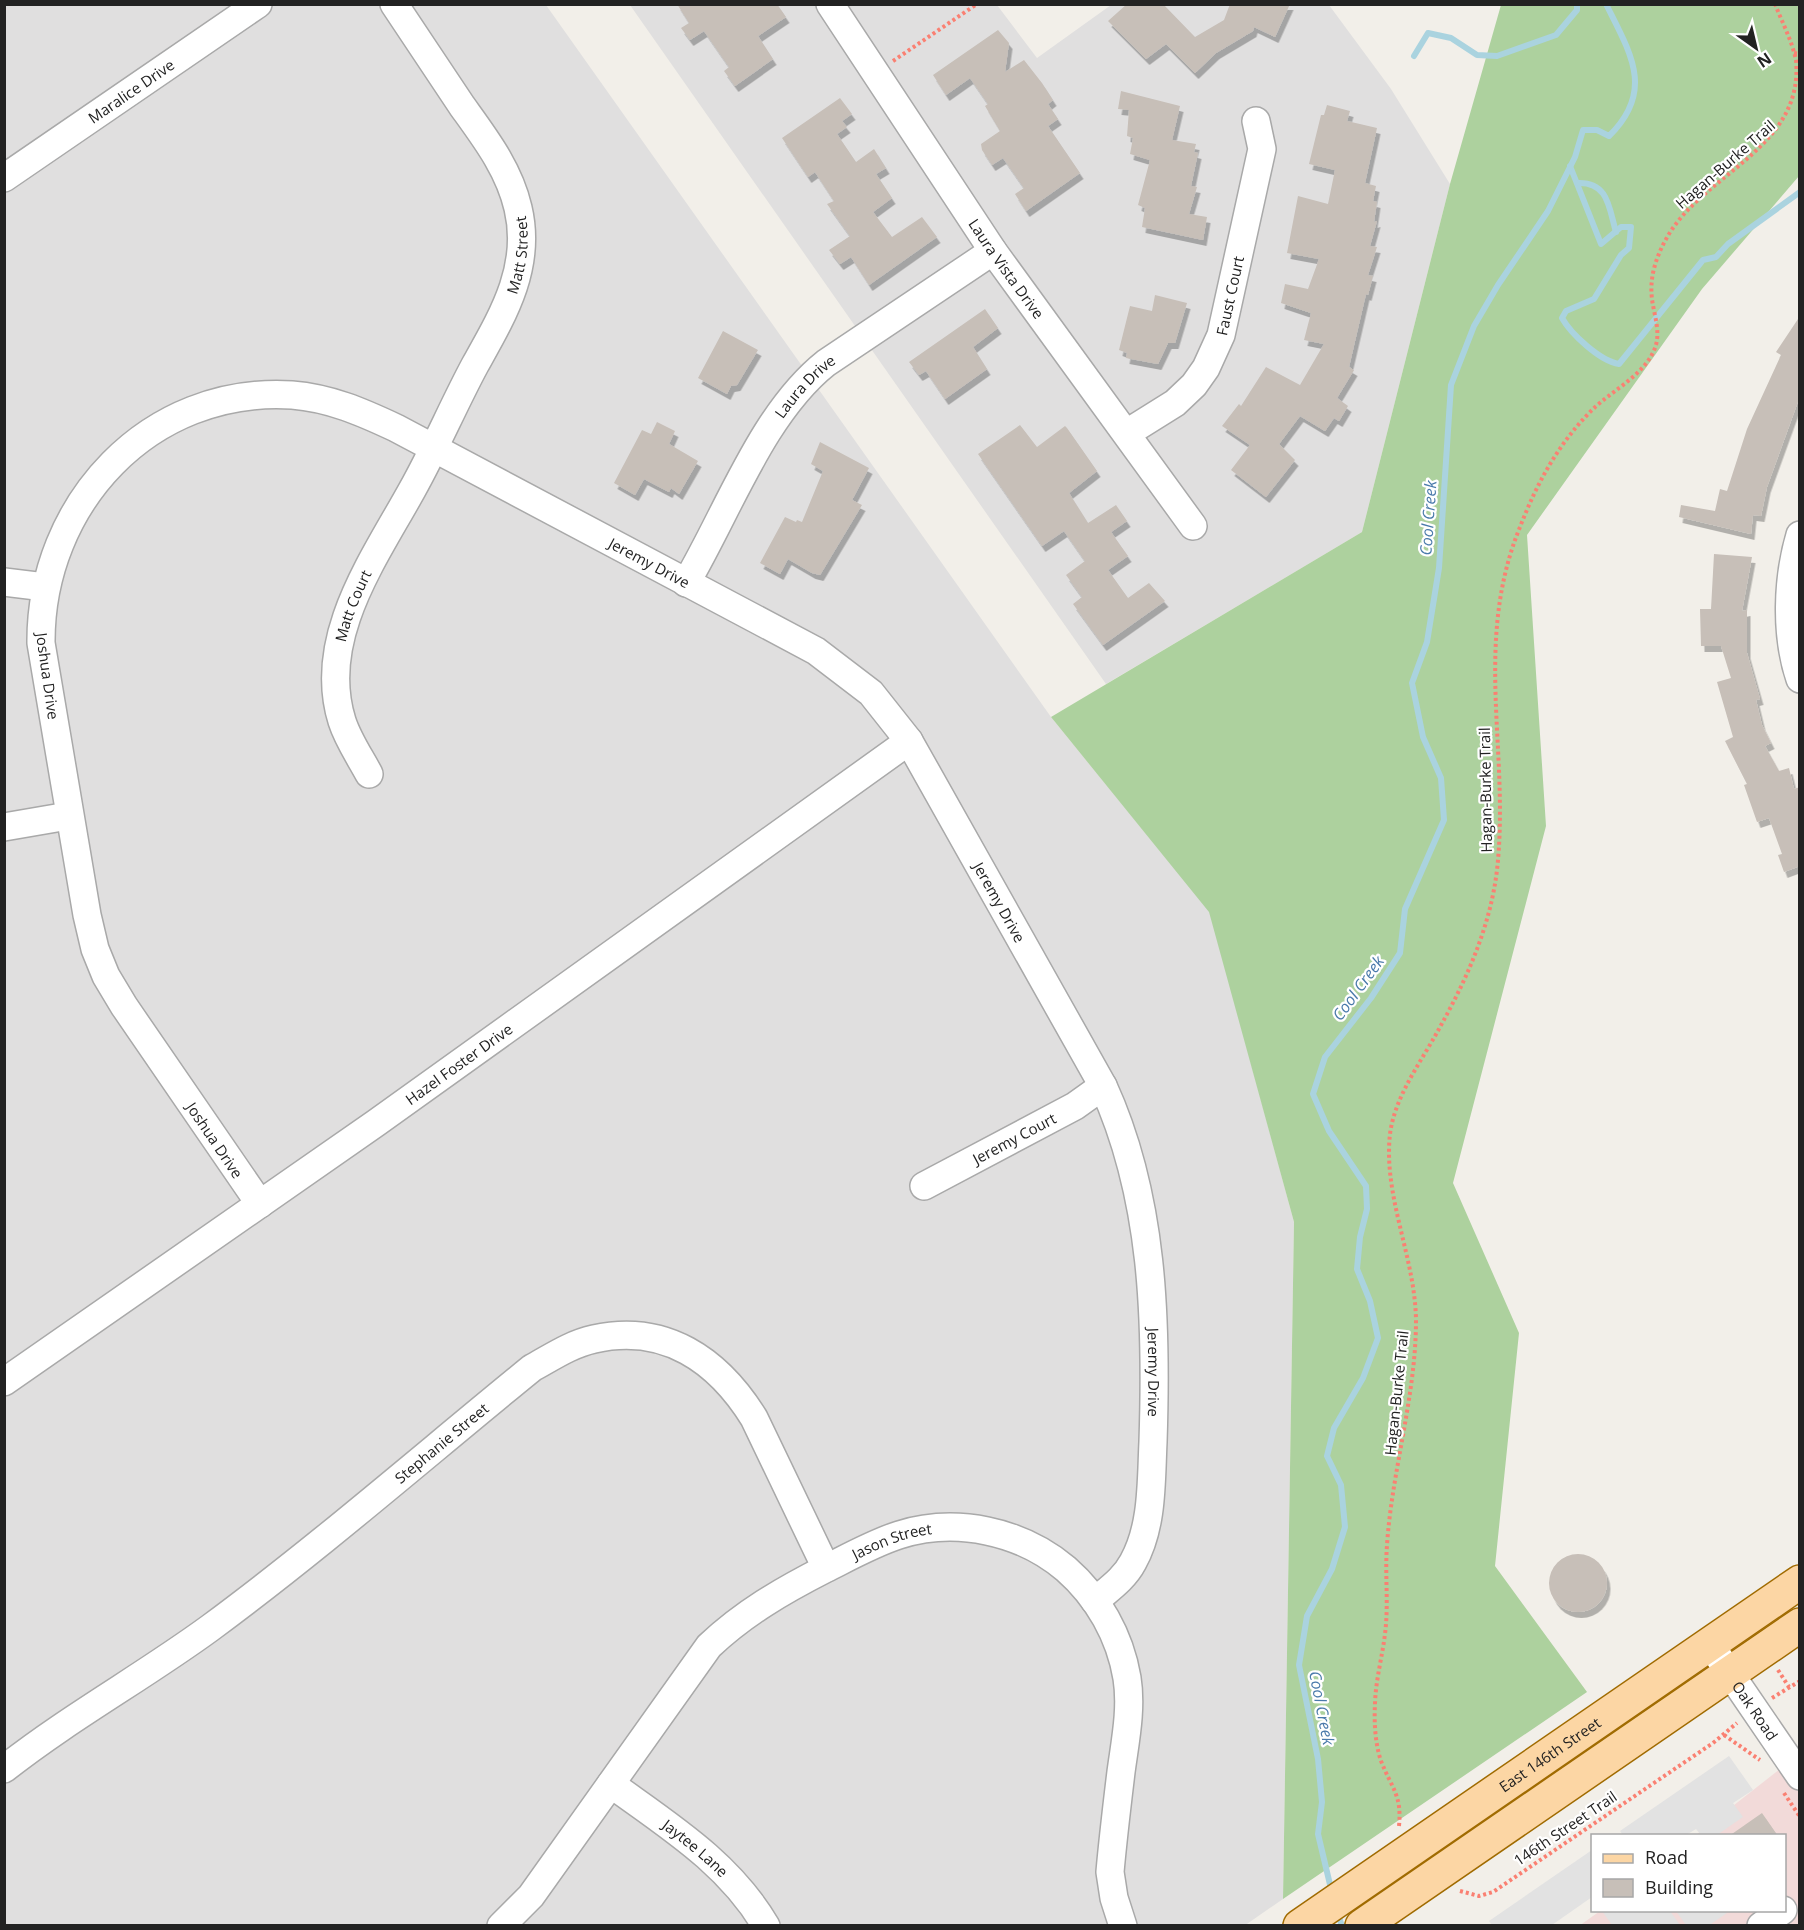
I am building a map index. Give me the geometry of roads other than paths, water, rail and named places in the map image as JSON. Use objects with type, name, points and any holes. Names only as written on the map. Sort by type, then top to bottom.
[{"type":"main road","name":"East 146th Street","points":[[1302,1924],[1800,1582]]},
{"type":"main road","points":[[1362,1926],[1800,1625]]},
{"type":"street","name":"Maralice Drive","points":[[4,178],[258,4]]},
{"type":"street","name":"Matt Street","points":[[394,4],[502,164],[519,210],[521,262],[516,285],[506,309],[446,418],[433,448]]},
{"type":"street","name":"Laura Vista Drive","points":[[830,4],[993,251],[1193,526]]},
{"type":"street","name":"Faust Court","points":[[1127,433],[1174,403],[1194,385],[1206,368],[1221,335],[1262,149],[1256,121]]},
{"type":"street","name":"Laura Drive","points":[[686,583],[775,419],[805,379],[993,251]]},
{"type":"street","name":"Joshua Drive","points":[[260,1204],[124,1006],[106,976],[95,949],[69,816],[42,643],[41,616],[45,587],[55,552],[70,518],[90,488],[117,459],[148,434],[174,420],[218,402],[255,396],[292,395],[325,400],[357,409],[433,448]]},
{"type":"street","name":"Jeremy Drive","points":[[433,448],[816,651],[842,668],[871,693],[909,741],[1103,1086],[1121,1125],[1130,1158],[1152,1291],[1156,1357],[1151,1498],[1146,1523],[1133,1563],[1120,1580],[1095,1601]]},
{"type":"street","name":"Matt Court","points":[[369,774],[342,722],[336,671],[339,645],[345,620],[359,587],[433,448]]},
{"type":"street","points":[[1800,535],[1790,590],[1790,625],[1794,663],[1800,678]]},
{"type":"street","points":[[4,582],[45,587]]},
{"type":"street","name":"Hazel Foster Drive","points":[[4,1382],[260,1204],[909,741]]},
{"type":"street","points":[[4,827],[69,816]]},
{"type":"street","name":"Jeremy Court","points":[[924,1186],[1075,1106],[1103,1086]]},
{"type":"street","name":"Stephanie Street","points":[[4,1769],[249,1598],[532,1368],[566,1349],[594,1339],[622,1335],[654,1338],[680,1345],[721,1375],[741,1398],[754,1419],[826,1568]]},
{"type":"street","name":"Jason Street","points":[[501,1926],[531,1896],[709,1646],[755,1607],[826,1568],[900,1535],[935,1527],[998,1533],[1025,1542],[1053,1558],[1078,1580],[1095,1601],[1111,1627],[1120,1652],[1129,1699],[1110,1872],[1114,1898],[1123,1926]]},
{"type":"street","name":"Oak Road","points":[[1710,1645],[1729,1673],[1789,1781]]},
{"type":"street","name":"Jaytee Lane","points":[[611,1784],[716,1862],[746,1895],[766,1926]]},
{"type":"street","points":[[1786,1909],[1800,1899]]},
{"type":"street","points":[[1761,1926],[1781,1912]]},
{"type":"waterway","name":"Cool Creek","points":[[1414,56],[1428,33],[1451,38],[1477,55],[1497,56],[1556,35],[1577,10],[1577,4]]},
{"type":"waterway","name":"Cool Creek","points":[[1332,1893],[1318,1834],[1322,1802],[1318,1759],[1299,1665],[1307,1616],[1332,1569],[1345,1527],[1341,1485],[1327,1456],[1334,1428],[1363,1378],[1378,1338],[1370,1301],[1357,1269],[1360,1237],[1367,1209],[1366,1186],[1329,1131],[1313,1094],[1325,1057],[1371,998],[1400,953],[1405,909],[1444,820],[1441,778],[1423,737],[1412,683],[1427,642],[1439,568],[1451,385],[1474,326],[1498,285],[1548,211],[1575,157],[1583,130],[1597,130],[1609,136],[1623,119],[1631,103],[1635,88],[1630,56],[1606,4]]},
{"type":"waterway","points":[[1570,166],[1601,244],[1621,227],[1631,227],[1629,248],[1621,255],[1594,299],[1566,311],[1562,318],[1572,332],[1587,346],[1603,358],[1619,364],[1703,260],[1716,257],[1728,244],[1800,192]]},
{"type":"waterway","points":[[1578,183],[1588,184],[1602,192],[1609,206],[1616,232]]},
{"type":"waterway","name":"Cool Creek","points":[[1337,1912],[1342,1926]]}]
